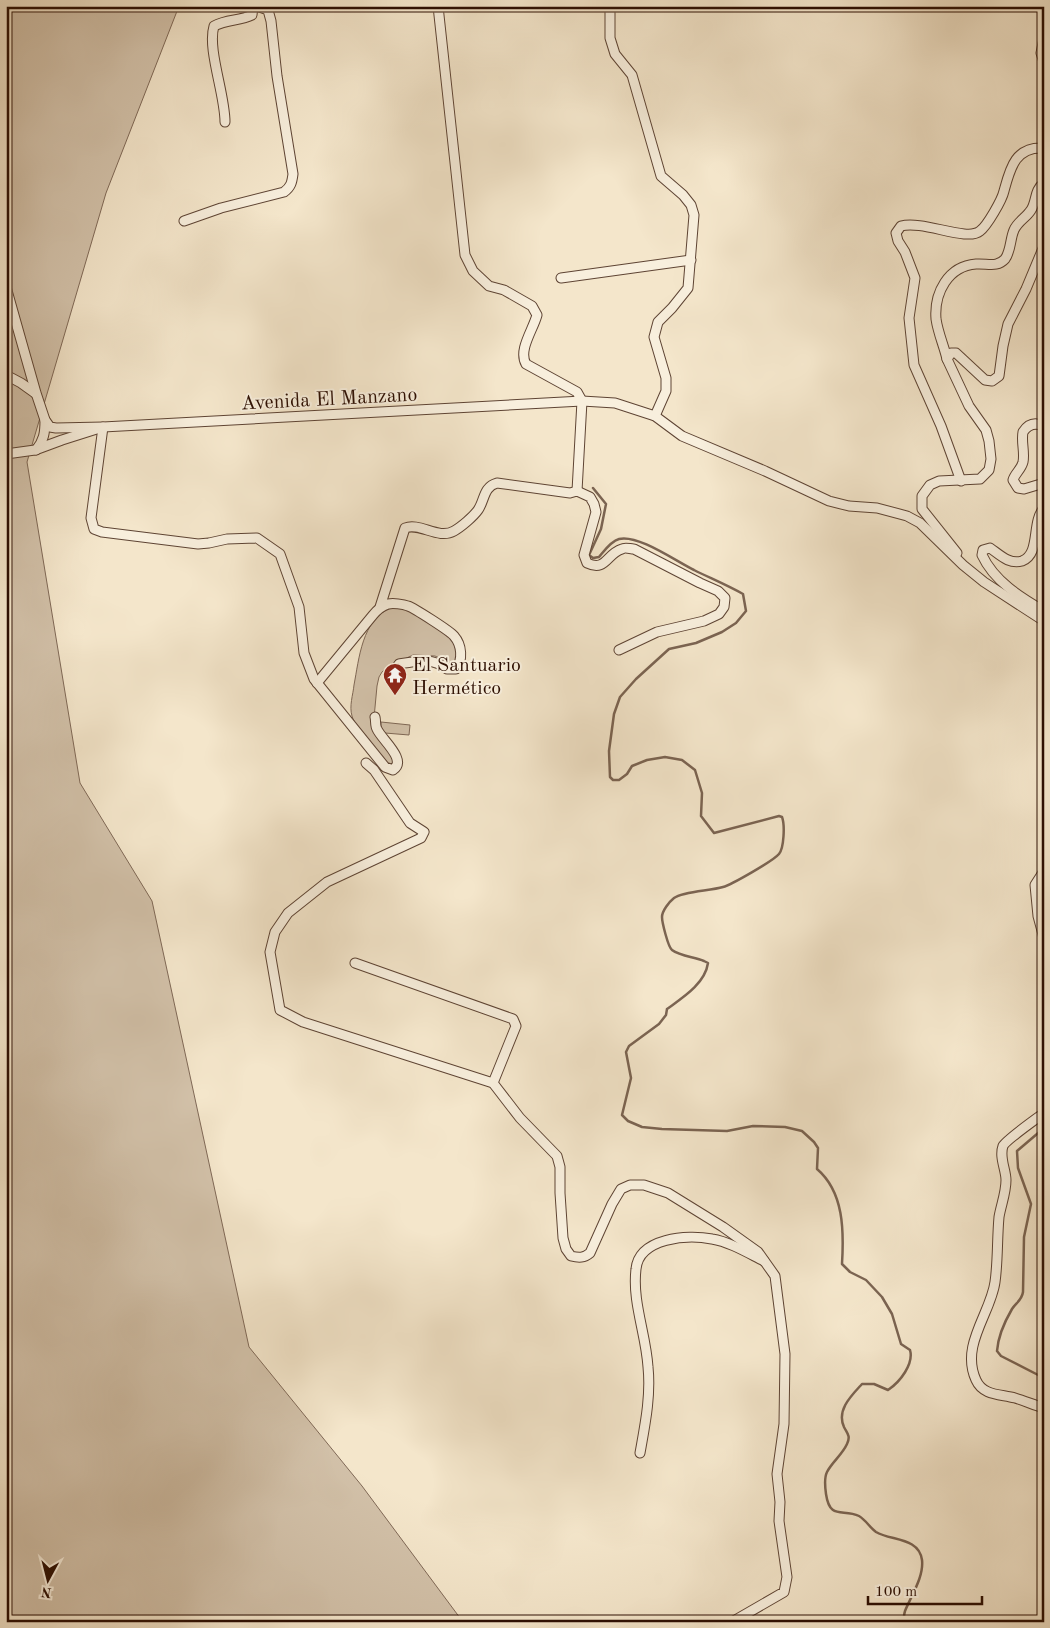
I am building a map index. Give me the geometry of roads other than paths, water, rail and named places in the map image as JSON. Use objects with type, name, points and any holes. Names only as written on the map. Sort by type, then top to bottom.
[{"type":"street","points":[[184,221],[221,208],[284,192],[290,188],[292,183],[268,10],[255,6],[252,15],[222,22],[214,26],[212,35],[226,122]]},
{"type":"street","points":[[438,6],[465,255],[473,271],[489,286],[504,290],[532,306],[537,315],[523,351],[523,358],[526,364],[577,392],[582,401],[577,491]]},
{"type":"street","points":[[610,6],[610,38],[615,54],[632,74],[661,176],[683,195],[691,205],[694,214],[688,288],[658,322],[654,337],[666,378],[666,391],[655,416]]},
{"type":"street","points":[[1044,38],[1041,53],[1044,62]]},
{"type":"street","points":[[961,481],[941,426],[914,364],[909,318],[915,278],[896,233],[901,226],[912,224],[967,234],[980,231],[985,226],[1004,192],[1008,172],[1017,158],[1031,149],[1044,148]]},
{"type":"street","points":[[1044,183],[1036,192],[1031,211],[1020,220],[1015,229],[1008,253],[1003,261],[995,265],[974,264],[963,267],[952,274],[943,284],[938,298],[936,318],[947,359],[969,406],[983,424],[989,441],[991,463],[987,474],[980,478],[961,481],[938,481],[930,485],[922,496],[921,504],[922,509],[957,553],[963,565],[984,582],[1044,621]]},
{"type":"street","points":[[947,359],[951,353],[956,352],[985,380],[992,381],[997,378],[1000,374],[1008,324],[1030,281],[1044,246]]},
{"type":"street","points":[[561,278],[691,260]]},
{"type":"street","points":[[6,286],[45,420],[50,427],[56,428],[103,427],[91,518],[94,529],[102,532],[198,544],[227,539],[257,538],[269,545],[280,554],[299,607],[304,653],[314,679],[385,768],[393,770],[397,768],[397,757],[376,729],[375,717]]},
{"type":"street","points":[[1044,349],[1044,359]]},
{"type":"street","points":[[21,382],[30,373]]},
{"type":"street","points":[[6,375],[21,382],[36,393]]},
{"type":"street","name":"Avenida El Manzano","points":[[6,454],[35,450],[103,427],[582,401],[615,404],[655,416],[682,436],[830,501],[849,506],[877,508],[907,516],[920,524],[963,565]]},
{"type":"street","points":[[35,450],[45,434],[45,420]]},
{"type":"street","points":[[1044,426],[1032,424],[1023,432],[1022,464],[1014,480],[1018,488],[1024,490],[1044,483]]},
{"type":"street","points":[[317,683],[380,607],[405,528],[410,526],[441,534],[453,532],[478,510],[484,493],[490,485],[497,483],[570,493],[577,491],[590,497],[596,512],[584,555],[587,563],[594,566],[601,565],[623,548],[634,549],[718,591],[724,598],[724,607],[719,614],[704,621],[657,632],[619,650]]},
{"type":"street","points":[[1044,508],[1038,517],[1033,549],[1028,557],[1021,561],[1012,562],[990,548],[983,550],[982,555],[993,573],[1007,587],[1044,611]]},
{"type":"street","points":[[380,607],[390,603],[408,606],[454,636],[459,646],[461,656],[460,663],[456,669],[447,669],[441,664],[430,661],[399,664],[397,667]]},
{"type":"street","points":[[366,763],[374,770],[410,823],[424,832],[422,838],[327,882],[288,913],[275,932],[270,952],[280,1010],[303,1022],[493,1084],[520,1118],[556,1156],[560,1167],[563,1238],[566,1249],[571,1256],[578,1258],[586,1257],[590,1253],[612,1204],[621,1189],[630,1185],[644,1185],[668,1194],[723,1227],[758,1252],[767,1262],[775,1276],[785,1354],[784,1424],[777,1474],[780,1502],[778,1521],[787,1582],[784,1592],[732,1622]]},
{"type":"street","points":[[1044,871],[1035,885],[1038,916],[1044,938]]},
{"type":"street","points":[[355,963],[513,1019],[516,1026],[493,1084]]},
{"type":"street","points":[[1044,1113],[1008,1140],[1003,1146],[1002,1156],[1006,1187],[999,1219],[995,1284],[976,1333],[972,1361],[976,1380],[985,1390],[1044,1408]]},
{"type":"street","points":[[640,1454],[648,1411],[649,1390],[648,1367],[635,1286],[638,1259],[649,1247],[662,1242],[698,1238],[726,1243],[767,1262]]},
{"type":"waterway","points":[[593,488],[606,504],[601,529],[589,555],[593,558],[599,557],[610,544],[619,539],[636,541],[743,594],[746,611],[736,623],[722,632],[696,643],[669,649],[636,679],[620,697],[614,714],[609,751],[610,777],[613,780],[619,780],[627,774],[632,766],[647,760],[665,757],[682,760],[695,770],[702,793],[701,816],[714,833],[779,816],[782,817],[784,825],[781,851],[775,857],[727,885],[678,896],[664,909],[662,915],[663,924],[670,948],[679,954],[708,963],[706,971],[698,984],[667,1009],[666,1015],[659,1024],[629,1046],[626,1052],[631,1078],[622,1115],[628,1121],[642,1127],[662,1129],[727,1131],[753,1126],[785,1127],[802,1131],[818,1148],[817,1169],[833,1189],[840,1213],[843,1238],[842,1264],[850,1272],[866,1280],[882,1297],[892,1314],[901,1344],[910,1350],[911,1355],[908,1367],[893,1387],[888,1390],[874,1384],[862,1384],[846,1403],[842,1421],[849,1439],[825,1477],[828,1502],[834,1511],[859,1516],[876,1532],[910,1543],[920,1553],[922,1560],[921,1573],[905,1611],[903,1622]]},
{"type":"waterway","points":[[1044,1128],[1017,1151],[1018,1168],[1031,1204],[1024,1237],[1023,1292],[1004,1324],[997,1351],[1001,1356],[1044,1378]]},
{"type":"place","name":"El Santuario Hermético","points":[[395,696]]}]
